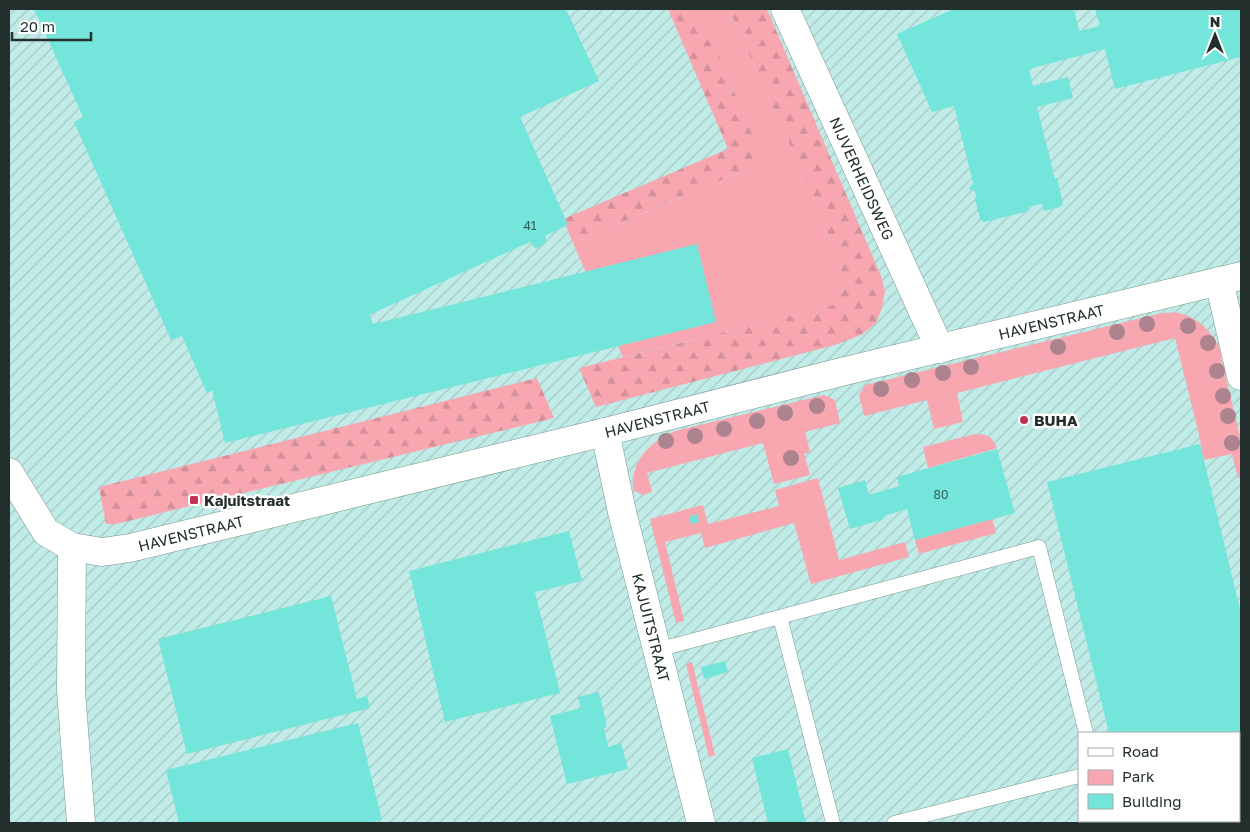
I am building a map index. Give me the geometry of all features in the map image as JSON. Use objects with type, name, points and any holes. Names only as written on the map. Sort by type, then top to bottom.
[{"type":"street","name":"NIJVERHEIDSWEG","points":[[785,9],[940,349]]},
{"type":"street","name":"HAVENSTRAAT","points":[[9,472],[46,532],[72,547],[102,552],[130,548],[1230,278]]},
{"type":"street","points":[[1230,278],[1241,376]]},
{"type":"street","name":"KAJUITSTRAAT","points":[[605,432],[622,512],[701,823]]},
{"type":"street","points":[[72,547],[71,690],[81,823]]},
{"type":"lane","points":[[657,650],[1040,547],[1086,732]]},
{"type":"lane","points":[[780,617],[833,823]]},
{"type":"lane","points":[[894,823],[1078,776]]},
{"type":"shaded area","points":[[9,9],[1241,9],[1241,823],[9,823]]},
{"type":"green space","points":[[668,9],[699,9],[764,162],[573,243],[563,219],[728,149]]},
{"type":"green space","points":[[699,9],[729,9],[810,190],[841,271],[843,289],[834,305],[623,357],[573,243],[764,162]]},
{"type":"green space","points":[[729,9],[767,9],[881,276],[885,291],[882,308],[876,323],[861,335],[835,345],[596,407],[579,368],[834,305],[842,293],[841,271],[810,190]]},
{"type":"green space","points":[[1162,313],[1184,314],[1194,319],[1208,331],[1218,346],[1241,440],[1241,477],[1238,478],[1232,454],[1204,460],[1175,338],[957,393],[963,422],[934,429],[927,400],[864,416],[859,395],[865,385]]},
{"type":"green space","points":[[537,378],[554,418],[116,524],[106,524],[99,487]]},
{"type":"green space","points":[[824,395],[835,400],[840,423],[805,432],[810,452],[804,454],[810,475],[774,484],[763,443],[647,473],[652,492],[643,495],[633,490],[633,480],[638,462],[657,440],[666,435],[675,431]]},
{"type":"green space","points":[[975,434],[989,436],[997,448],[928,468],[923,447]]},
{"type":"green space","points":[[818,478],[839,560],[905,542],[909,557],[811,584],[794,523],[705,548],[701,533],[665,542],[684,621],[676,623],[650,519],[703,505],[708,524],[779,506],[775,490]]},
{"type":"green space","points":[[992,519],[996,533],[919,554],[915,540]]},
{"type":"green space","points":[[692,662],[715,755],[709,757],[686,664]]},
{"type":"building","points":[[34,9],[566,9],[599,81],[520,117],[568,225],[545,236],[546,243],[537,248],[530,242],[369,315],[373,324],[697,244],[716,322],[225,443],[212,390],[207,393],[182,336],[171,340],[74,122],[83,117]]},
{"type":"building","points":[[954,9],[1074,9],[1079,31],[1100,26],[1095,9],[1241,9],[1241,57],[1115,89],[1105,49],[1029,69],[1033,86],[1068,77],[1073,98],[1037,107],[1063,203],[1060,207],[1044,211],[1042,204],[1028,207],[1029,211],[984,222],[980,219],[975,191],[969,189],[973,183],[954,106],[932,112],[897,34]]},
{"type":"building","points":[[1200,444],[1241,613],[1241,823],[1131,823],[1240,822],[1240,732],[1109,732],[1047,482]]},
{"type":"building","points":[[997,449],[1015,513],[915,540],[907,509],[883,516],[884,519],[850,529],[838,488],[865,480],[869,495],[899,486],[897,477]]},
{"type":"building","points":[[697,514],[699,522],[691,524],[689,517]]},
{"type":"building","points":[[569,531],[582,581],[535,592],[560,693],[445,722],[409,571]]},
{"type":"building","points":[[331,596],[357,699],[367,696],[370,708],[187,754],[158,639]]},
{"type":"building","points":[[725,661],[728,672],[704,679],[701,667]]},
{"type":"building","points":[[599,692],[607,727],[604,728],[608,747],[621,743],[628,769],[567,784],[550,716],[581,708],[578,697]]},
{"type":"building","points":[[358,723],[382,820],[370,823],[179,823],[166,770]]},
{"type":"building","points":[[788,749],[806,823],[768,823],[752,758]]},
{"type":"place","name":"BUHA","points":[[1024,420]]},
{"type":"place","name":"Kajuitstraat","points":[[194,500]]}]
